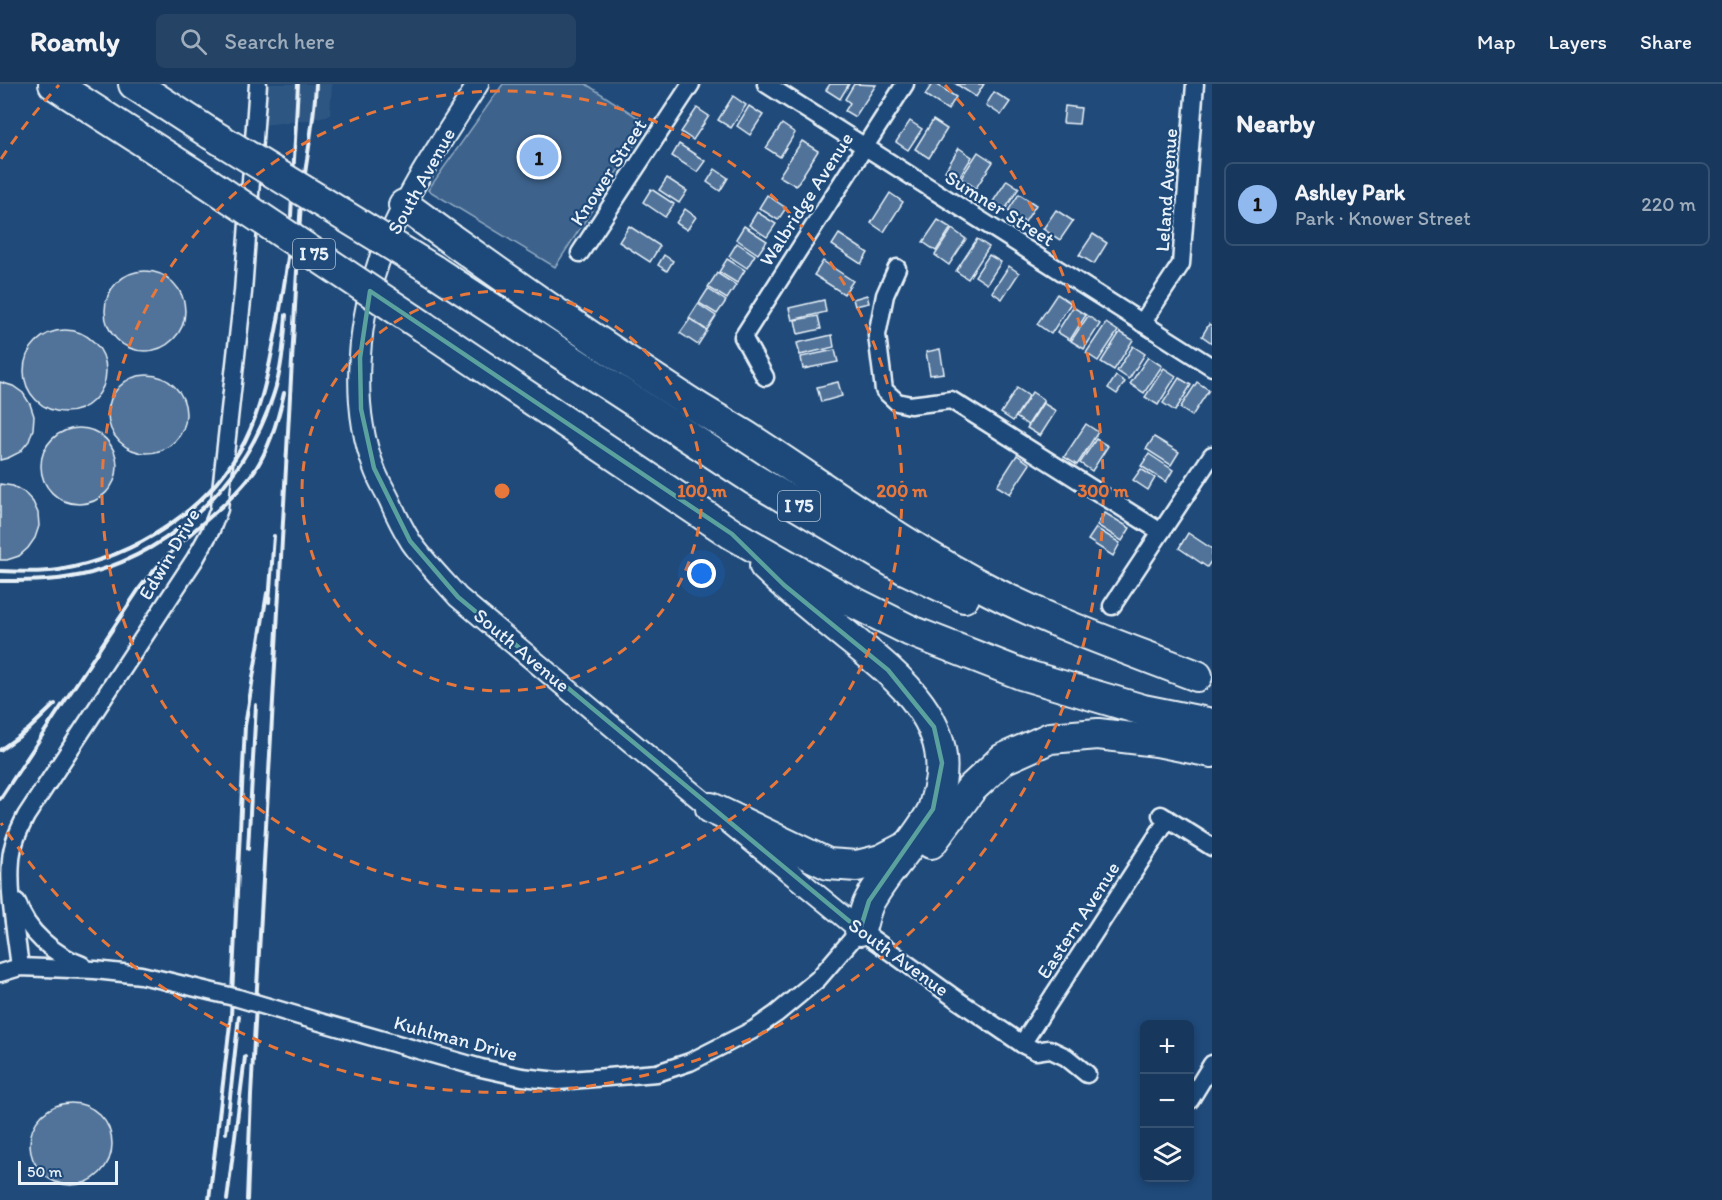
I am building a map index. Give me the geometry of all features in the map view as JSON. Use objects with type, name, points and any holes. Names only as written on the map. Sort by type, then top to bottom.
[{"type":"highway","name":"I 75","points":[[54,84],[205,181],[732,534],[841,596],[911,631],[1021,674],[1143,710],[1212,724]]},
{"type":"highway","name":"I 75","points":[[135,84],[211,134],[433,270],[753,479],[905,569],[965,598],[1037,626],[1094,646],[1204,678]]},
{"type":"highway","points":[[404,205],[566,320],[922,552],[991,591],[1064,624],[1204,678]]},
{"type":"highway","points":[[732,534],[784,585],[888,670],[917,701],[934,727],[942,763],[941,783],[933,809],[869,901],[860,930]]},
{"type":"highway","points":[[860,930],[884,912],[971,789],[1003,759],[1050,738],[1098,734],[1157,741],[1212,752]]},
{"type":"highway","points":[[711,808],[828,864],[857,866],[881,860],[908,846]]},
{"type":"street","name":"Edwin Drive","points":[[20,967],[10,859],[15,839],[26,816],[195,559],[211,530],[219,509],[243,292],[258,84]]},
{"type":"street","name":"South Avenue","points":[[478,84],[420,174],[404,205],[383,250],[364,321],[360,358],[361,409],[366,439],[374,468],[410,541],[458,597],[860,930],[956,999],[1029,1047]]},
{"type":"street","name":"Knower Street","points":[[580,254],[691,84]]},
{"type":"street","name":"Sumner Street","points":[[766,84],[1212,367]]},
{"type":"street","name":"Walbridge Avenue","points":[[765,377],[743,337],[905,84]]},
{"type":"street","name":"Leland Avenue","points":[[1143,323],[1181,264],[1195,84]]},
{"type":"street","points":[[897,268],[885,295],[877,335],[884,390],[897,402],[910,405],[951,400],[1161,532]]},
{"type":"street","points":[[1112,606],[1212,455]]},
{"type":"street","name":"Eastern Avenue","points":[[1029,1047],[1165,817],[1212,847]]},
{"type":"street","points":[[11,884],[18,907],[27,923],[39,937],[69,960],[94,970]]},
{"type":"street","name":"Kuhlman Drive","points":[[0,973],[20,967],[94,970],[141,975],[238,998],[471,1065],[522,1077],[558,1081],[657,1073],[690,1062],[753,1030],[818,979],[860,930]]},
{"type":"street","points":[[1029,1047],[1049,1049],[1065,1057],[1087,1074]]},
{"type":"street","points":[[1194,1093],[1212,1064]]},
{"type":"highlighted area","points":[[370,291],[732,534],[784,585],[888,670],[934,727],[942,763],[933,809],[869,901],[860,930],[458,597],[410,541],[374,468],[361,409],[360,358]]},
{"type":"shaded area","points":[[260,84],[332,84],[330,115],[262,125]]},
{"type":"shaded area","points":[[503,84],[586,84],[648,124],[555,267],[428,190]]},
{"type":"building","points":[[830,84],[849,84],[840,99],[826,90]]},
{"type":"building","points":[[854,84],[876,85],[855,117],[845,111],[850,103],[845,99]]},
{"type":"building","points":[[932,84],[936,84],[956,97],[948,110],[925,95]]},
{"type":"building","points":[[956,84],[984,84],[976,97]]},
{"type":"building","points":[[994,92],[1010,102],[1001,115],[986,105]]},
{"type":"building","points":[[733,96],[746,105],[731,128],[718,120]]},
{"type":"building","points":[[749,106],[763,115],[750,135],[737,126]]},
{"type":"building","points":[[1065,106],[1081,108],[1079,124],[1063,123]]},
{"type":"building","points":[[697,108],[709,116],[693,140],[681,132]]},
{"type":"building","points":[[933,120],[947,129],[929,158],[915,149]]},
{"type":"building","points":[[910,121],[922,129],[908,150],[896,142]]},
{"type":"building","points":[[782,124],[795,133],[780,157],[766,148]]},
{"type":"building","points":[[802,141],[818,151],[796,186],[779,176]]},
{"type":"building","points":[[679,144],[705,161],[697,172],[672,156]]},
{"type":"building","points":[[959,148],[972,157],[958,179],[945,171]]},
{"type":"building","points":[[978,152],[993,162],[976,188],[961,178]]},
{"type":"building","points":[[715,169],[728,178],[720,191],[707,182]]},
{"type":"building","points":[[667,178],[687,191],[679,203],[659,190]]},
{"type":"building","points":[[1007,180],[1019,188],[1004,211],[992,203]]},
{"type":"building","points":[[651,189],[674,204],[665,217],[643,202]]},
{"type":"building","points":[[890,193],[903,202],[884,232],[871,223]]},
{"type":"building","points":[[1019,194],[1036,205],[1025,222],[1008,211]]},
{"type":"building","points":[[767,195],[786,208],[778,220],[759,208]]},
{"type":"building","points":[[685,209],[696,217],[687,230],[676,223]]},
{"type":"building","points":[[1056,210],[1073,221],[1060,240],[1043,229]]},
{"type":"building","points":[[757,212],[776,224],[767,237],[749,225]]},
{"type":"building","points":[[938,220],[951,228],[936,251],[923,242]]},
{"type":"building","points":[[629,226],[660,246],[650,262],[619,242]]},
{"type":"building","points":[[744,226],[767,241],[758,254],[736,239]]},
{"type":"building","points":[[952,229],[966,239],[949,265],[935,255]]},
{"type":"building","points":[[839,234],[868,253],[861,264],[832,245]]},
{"type":"building","points":[[1093,234],[1107,243],[1094,264],[1079,255]]},
{"type":"building","points":[[977,239],[989,247],[968,279],[956,271]]},
{"type":"building","points":[[737,243],[755,255],[747,268],[729,256]]},
{"type":"building","points":[[664,255],[673,261],[667,271],[658,265]]},
{"type":"building","points":[[989,255],[1001,262],[987,284],[975,276]]},
{"type":"building","points":[[727,259],[745,270],[737,283],[719,272]]},
{"type":"building","points":[[823,261],[853,281],[844,294],[814,275]]},
{"type":"building","points":[[1009,266],[1019,273],[1002,299],[992,292]]},
{"type":"building","points":[[145,271],[160,274],[173,283],[182,296],[185,311],[182,326],[173,339],[160,348],[145,351],[130,348],[117,339],[108,326],[105,311],[108,296],[117,283],[130,274]]},
{"type":"building","points":[[717,273],[736,285],[727,299],[708,287]]},
{"type":"building","points":[[708,289],[726,301],[717,314],[699,303]]},
{"type":"building","points":[[1057,294],[1071,303],[1051,334],[1037,324]]},
{"type":"building","points":[[867,295],[869,303],[855,306],[853,299]]},
{"type":"building","points":[[824,300],[826,312],[792,320],[789,308]]},
{"type":"building","points":[[698,304],[716,316],[707,330],[689,318]]},
{"type":"building","points":[[1073,307],[1086,315],[1070,340],[1057,332]]},
{"type":"building","points":[[818,316],[821,329],[798,334],[795,320]]},
{"type":"building","points":[[1088,316],[1100,324],[1084,349],[1071,341]]},
{"type":"building","points":[[690,319],[707,331],[698,345],[680,333]]},
{"type":"building","points":[[1106,323],[1118,331],[1098,361],[1086,353]]},
{"type":"building","points":[[1209,324],[1212,326],[1212,343],[1202,336]]},
{"type":"building","points":[[65,330],[81,333],[94,342],[103,355],[106,371],[103,387],[94,400],[81,409],[65,412],[49,409],[36,400],[27,387],[24,371],[27,355],[36,342],[49,333]]},
{"type":"building","points":[[1120,332],[1133,340],[1114,370],[1101,362]]},
{"type":"building","points":[[832,335],[834,347],[800,355],[797,343]]},
{"type":"building","points":[[1133,346],[1145,354],[1129,379],[1117,371]]},
{"type":"building","points":[[940,349],[944,373],[930,375],[926,352]]},
{"type":"building","points":[[835,350],[838,362],[803,369],[801,357]]},
{"type":"building","points":[[1148,357],[1162,366],[1144,393],[1130,384]]},
{"type":"building","points":[[1164,368],[1176,376],[1158,405],[1145,397]]},
{"type":"building","points":[[147,375],[162,378],[179,392],[186,414],[183,429],[169,446],[147,453],[132,450],[115,436],[108,414],[111,399],[125,382]]},
{"type":"building","points":[[1116,376],[1125,382],[1117,394],[1108,388]]},
{"type":"building","points":[[1179,378],[1191,385],[1175,411],[1163,403]]},
{"type":"building","points":[[0,382],[13,386],[23,393],[34,416],[29,441],[20,452],[0,460]]},
{"type":"building","points":[[838,382],[842,396],[821,402],[817,387]]},
{"type":"building","points":[[1197,382],[1209,390],[1192,416],[1180,408]]},
{"type":"building","points":[[1017,388],[1029,396],[1013,421],[1001,413]]},
{"type":"building","points":[[1032,392],[1044,400],[1028,425],[1016,417]]},
{"type":"building","points":[[1043,403],[1056,411],[1040,436],[1027,428]]},
{"type":"building","points":[[1086,424],[1098,432],[1077,465],[1064,457]]},
{"type":"building","points":[[79,428],[93,431],[106,439],[114,452],[117,466],[114,480],[106,493],[93,501],[79,504],[65,501],[52,493],[44,480],[41,466],[44,452],[52,439],[65,431]]},
{"type":"building","points":[[1154,437],[1179,452],[1171,465],[1146,449]]},
{"type":"building","points":[[1096,439],[1108,446],[1092,471],[1080,463]]},
{"type":"building","points":[[1149,454],[1173,470],[1166,482],[1141,466]]},
{"type":"building","points":[[1017,455],[1030,464],[1010,494],[997,486]]},
{"type":"building","points":[[1141,469],[1155,478],[1148,490],[1133,480]]},
{"type":"building","points":[[0,484],[13,486],[24,492],[33,502],[38,513],[39,526],[35,538],[19,556],[7,560],[0,560]]},
{"type":"building","points":[[1105,513],[1130,528],[1122,541],[1097,525]]},
{"type":"building","points":[[1096,528],[1120,543],[1113,556],[1088,540]]},
{"type":"building","points":[[1188,533],[1212,549],[1212,560],[1207,567],[1179,548]]},
{"type":"building","points":[[71,1103],[87,1106],[100,1115],[109,1128],[112,1144],[109,1160],[100,1173],[87,1182],[71,1185],[55,1182],[42,1173],[33,1160],[30,1144],[33,1128],[42,1115],[55,1106]]},
{"type":"railway","points":[[291,216],[298,84]]},
{"type":"railway","points":[[247,1200],[300,217],[316,84]]},
{"type":"railway","points":[[0,571],[59,570],[87,564],[115,554],[142,542],[167,526],[190,509],[211,488],[230,466],[245,441],[260,401],[268,373],[290,236]]},
{"type":"railway","points":[[0,581],[68,578],[122,562],[152,547],[204,507],[226,483],[245,456],[261,427],[279,376],[286,315]]},
{"type":"railway","points":[[0,799],[139,589],[169,554],[232,496],[255,470],[273,433],[284,393]]},
{"type":"railway","points":[[269,602],[274,536]]},
{"type":"railway","points":[[209,1200],[231,1016],[245,726],[267,593]]},
{"type":"railway","points":[[0,750],[28,730],[55,704]]},
{"type":"railway","points":[[248,849],[256,705]]},
{"type":"railway","points":[[226,1133],[239,1016]]},
{"type":"railway","points":[[227,1200],[245,1057]]},
{"type":"place","name":"Ashley Park","points":[[539,157]]}]
